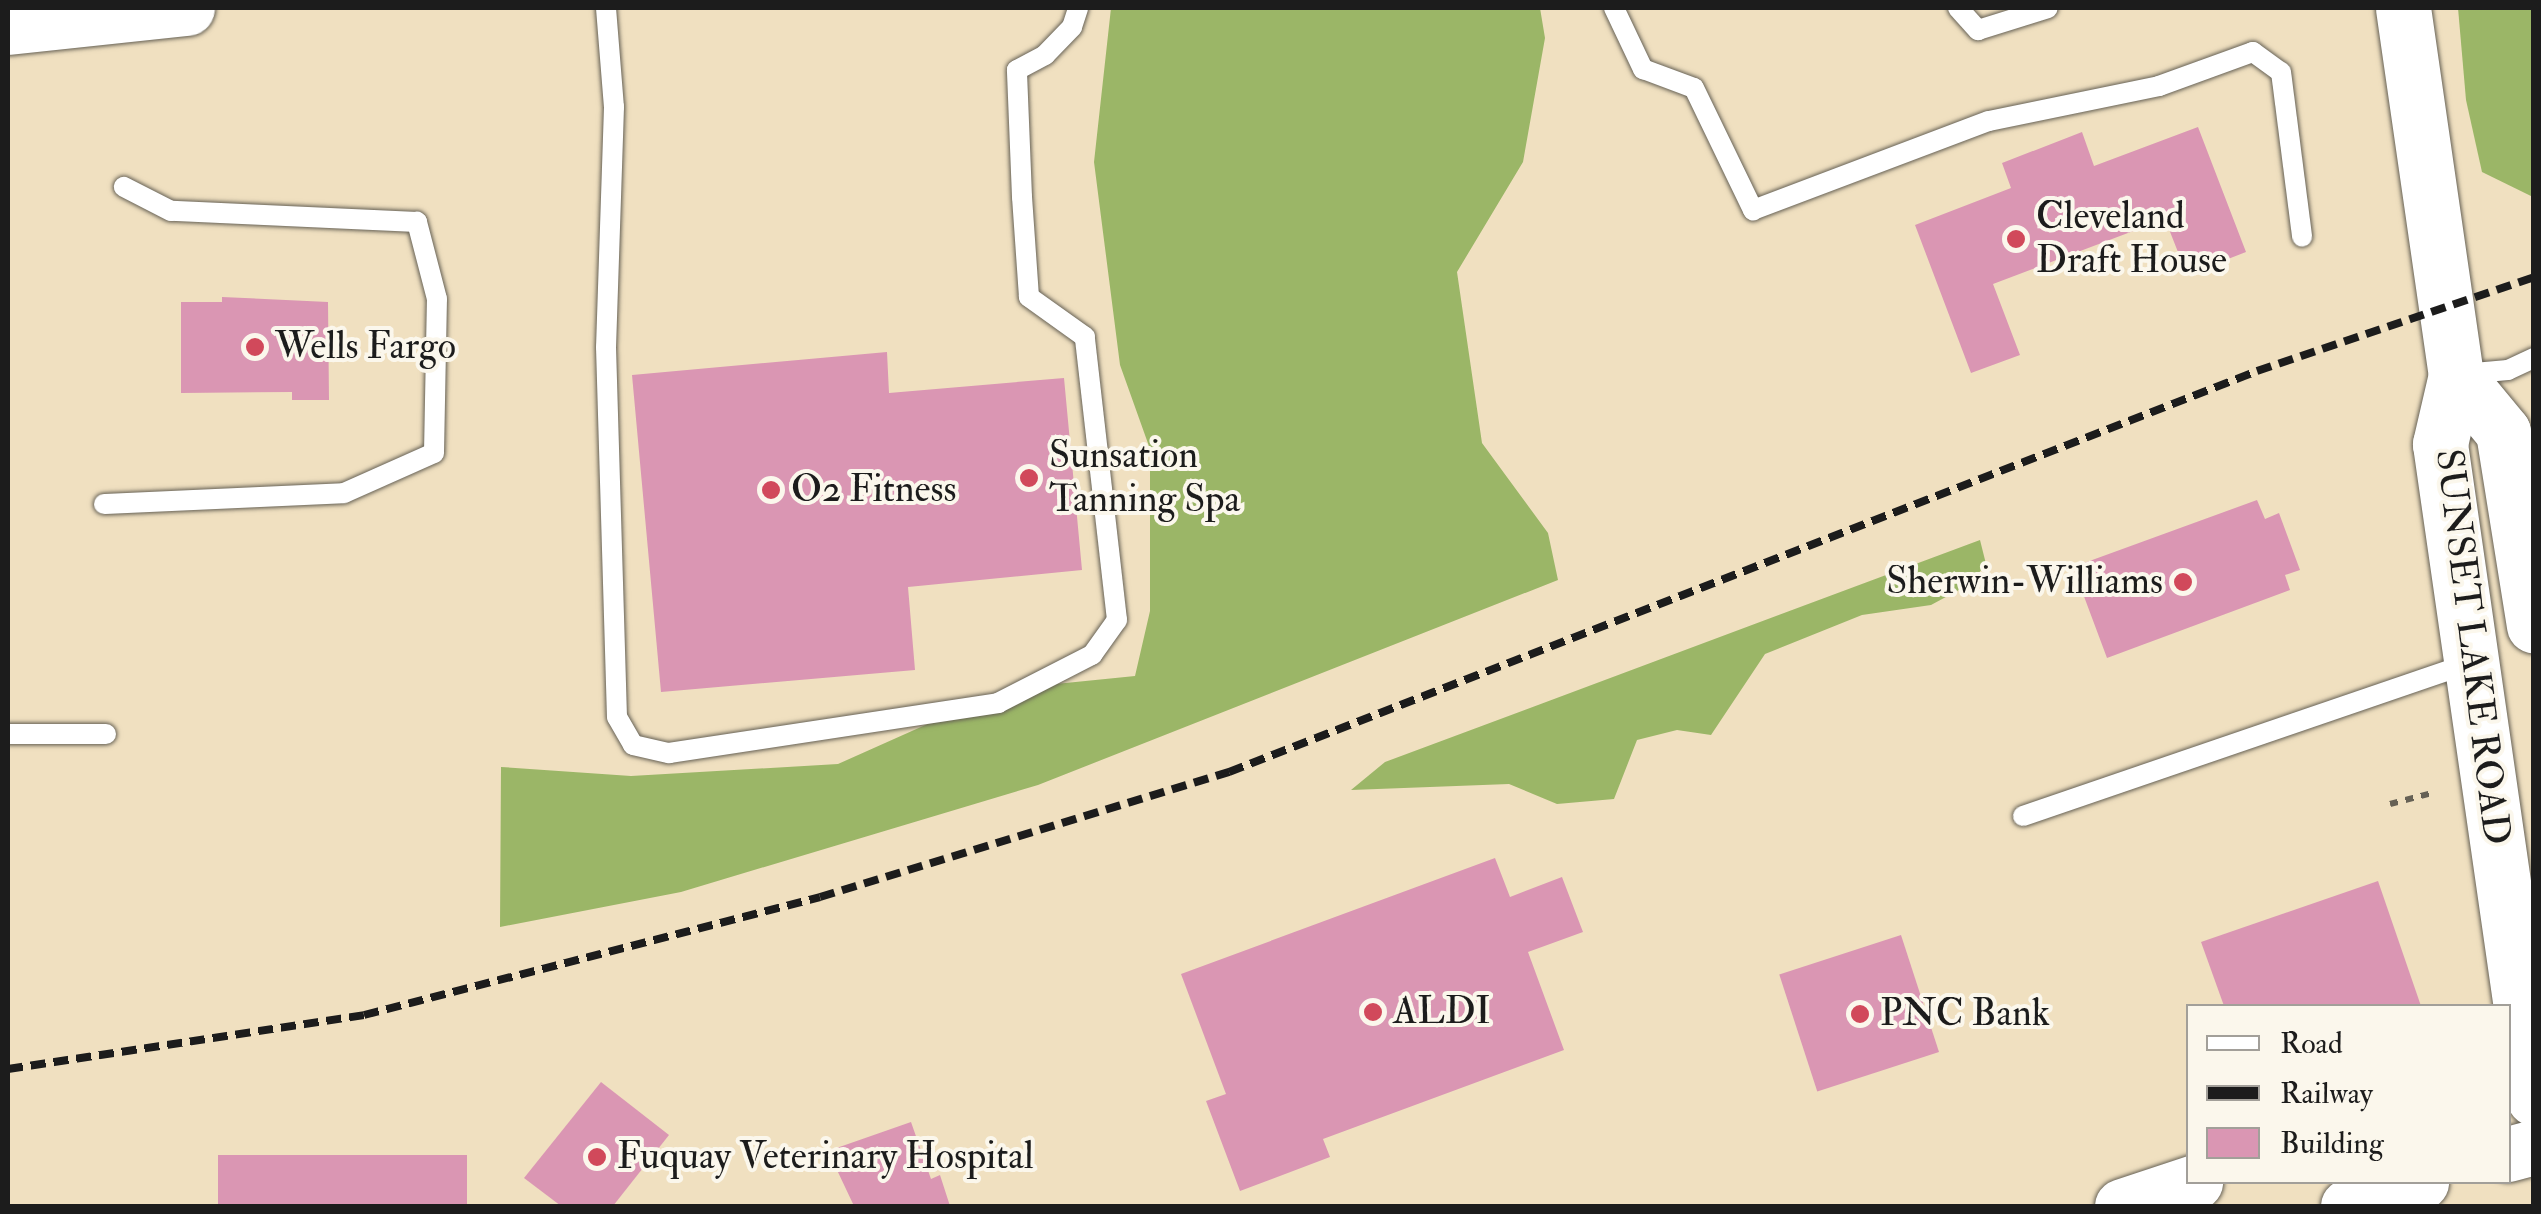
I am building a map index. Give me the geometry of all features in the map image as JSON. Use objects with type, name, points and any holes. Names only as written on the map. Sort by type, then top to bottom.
[{"type":"main road","points":[[8,26],[187,8]]},
{"type":"main road","name":"SUNSET LAKE ROAD","points":[[2402,8],[2456,374],[2440,444],[2526,1077]]},
{"type":"main road","name":"SUNSET LAKE ROAD","points":[[2456,374],[2503,432],[2534,626]]},
{"type":"main road","points":[[2122,1206],[2189,1184]]},
{"type":"main road","points":[[2348,1206],[2415,1184]]},
{"type":"lane","points":[[606,8],[614,107],[606,347],[617,718],[633,745],[668,753],[998,703],[1092,655],[1116,620],[1085,338],[1029,298],[1022,197],[1017,70],[1046,55],[1072,27],[1078,8]]},
{"type":"lane","points":[[1614,8],[1644,69],[1694,88],[1753,210],[1989,121],[2159,86],[2252,52],[2280,72],[2302,238]]},
{"type":"lane","points":[[1958,8],[1978,30],[2048,8]]},
{"type":"lane","points":[[104,504],[344,493],[434,453],[437,299],[417,222],[172,211],[124,187]]},
{"type":"lane","points":[[2456,374],[2508,370],[2534,358]]},
{"type":"lane","points":[[2023,816],[2472,662]]},
{"type":"lane","points":[[8,734],[106,734]]},
{"type":"path","points":[[2390,804],[2432,793]]},
{"type":"green space","points":[[1111,8],[1540,8],[1545,38],[1523,162],[1457,272],[1482,443],[1548,533],[1558,580],[1038,785],[681,892],[500,927],[501,767],[631,776],[838,764],[1006,689],[1135,676],[1150,611],[1150,449],[1120,365],[1094,162]]},
{"type":"green space","points":[[2458,8],[2533,8],[2533,197],[2482,172],[2466,100]]},
{"type":"green space","points":[[1980,540],[1986,564],[1970,584],[1931,605],[1862,615],[1765,654],[1711,735],[1677,730],[1637,740],[1614,799],[1557,804],[1509,784],[1351,790],[1385,762]]},
{"type":"building","name":"Cleveland Draft House","points":[[2198,127],[2246,252],[2187,275],[2165,219],[1993,284],[2020,355],[1971,373],[1915,225],[2011,188],[2002,163],[2082,132],[2094,166]]},
{"type":"building","name":"Wells Fargo","points":[[222,297],[328,302],[329,400],[292,400],[292,392],[181,393],[181,302],[222,302]]},
{"type":"building","name":"O2 Fitness","points":[[887,352],[889,393],[1064,378],[1082,570],[908,587],[915,670],[661,692],[632,375]]},
{"type":"building","name":"Sherwin-Williams","points":[[2257,500],[2265,519],[2279,513],[2300,570],[2285,575],[2290,590],[2107,658],[2073,567]]},
{"type":"building","name":"ALDI","points":[[1495,858],[1510,897],[1562,877],[1583,932],[1528,952],[1564,1050],[1323,1139],[1330,1157],[1240,1191],[1206,1101],[1226,1094],[1181,974]]},
{"type":"building","points":[[2378,881],[2420,1004],[2223,1004],[2201,942]]},
{"type":"building","name":"PNC Bank","points":[[1901,935],[1939,1052],[1817,1092],[1779,975]]},
{"type":"building","name":"Fuquay Veterinary Hospital","points":[[601,1082],[669,1135],[613,1206],[561,1206],[524,1178]]},
{"type":"building","points":[[911,1122],[931,1179],[940,1175],[950,1206],[854,1206],[828,1151]]},
{"type":"building","points":[[218,1155],[467,1155],[467,1206],[218,1206]]},
{"type":"railway","points":[[8,1069],[364,1015],[820,897],[1229,772],[2257,371],[2534,277]]},
{"type":"place","name":"Cleveland Draft House","points":[[2016,239]]},
{"type":"place","name":"Wells Fargo","points":[[255,347]]},
{"type":"place","name":"Sunsation Tanning Spa","points":[[1029,478]]},
{"type":"place","name":"O2 Fitness","points":[[771,490]]},
{"type":"place","name":"Sherwin-Williams","points":[[2183,582]]},
{"type":"place","name":"ALDI","points":[[1373,1012]]},
{"type":"place","name":"PNC Bank","points":[[1860,1014]]},
{"type":"place","name":"Fuquay Veterinary Hospital","points":[[597,1157]]}]
